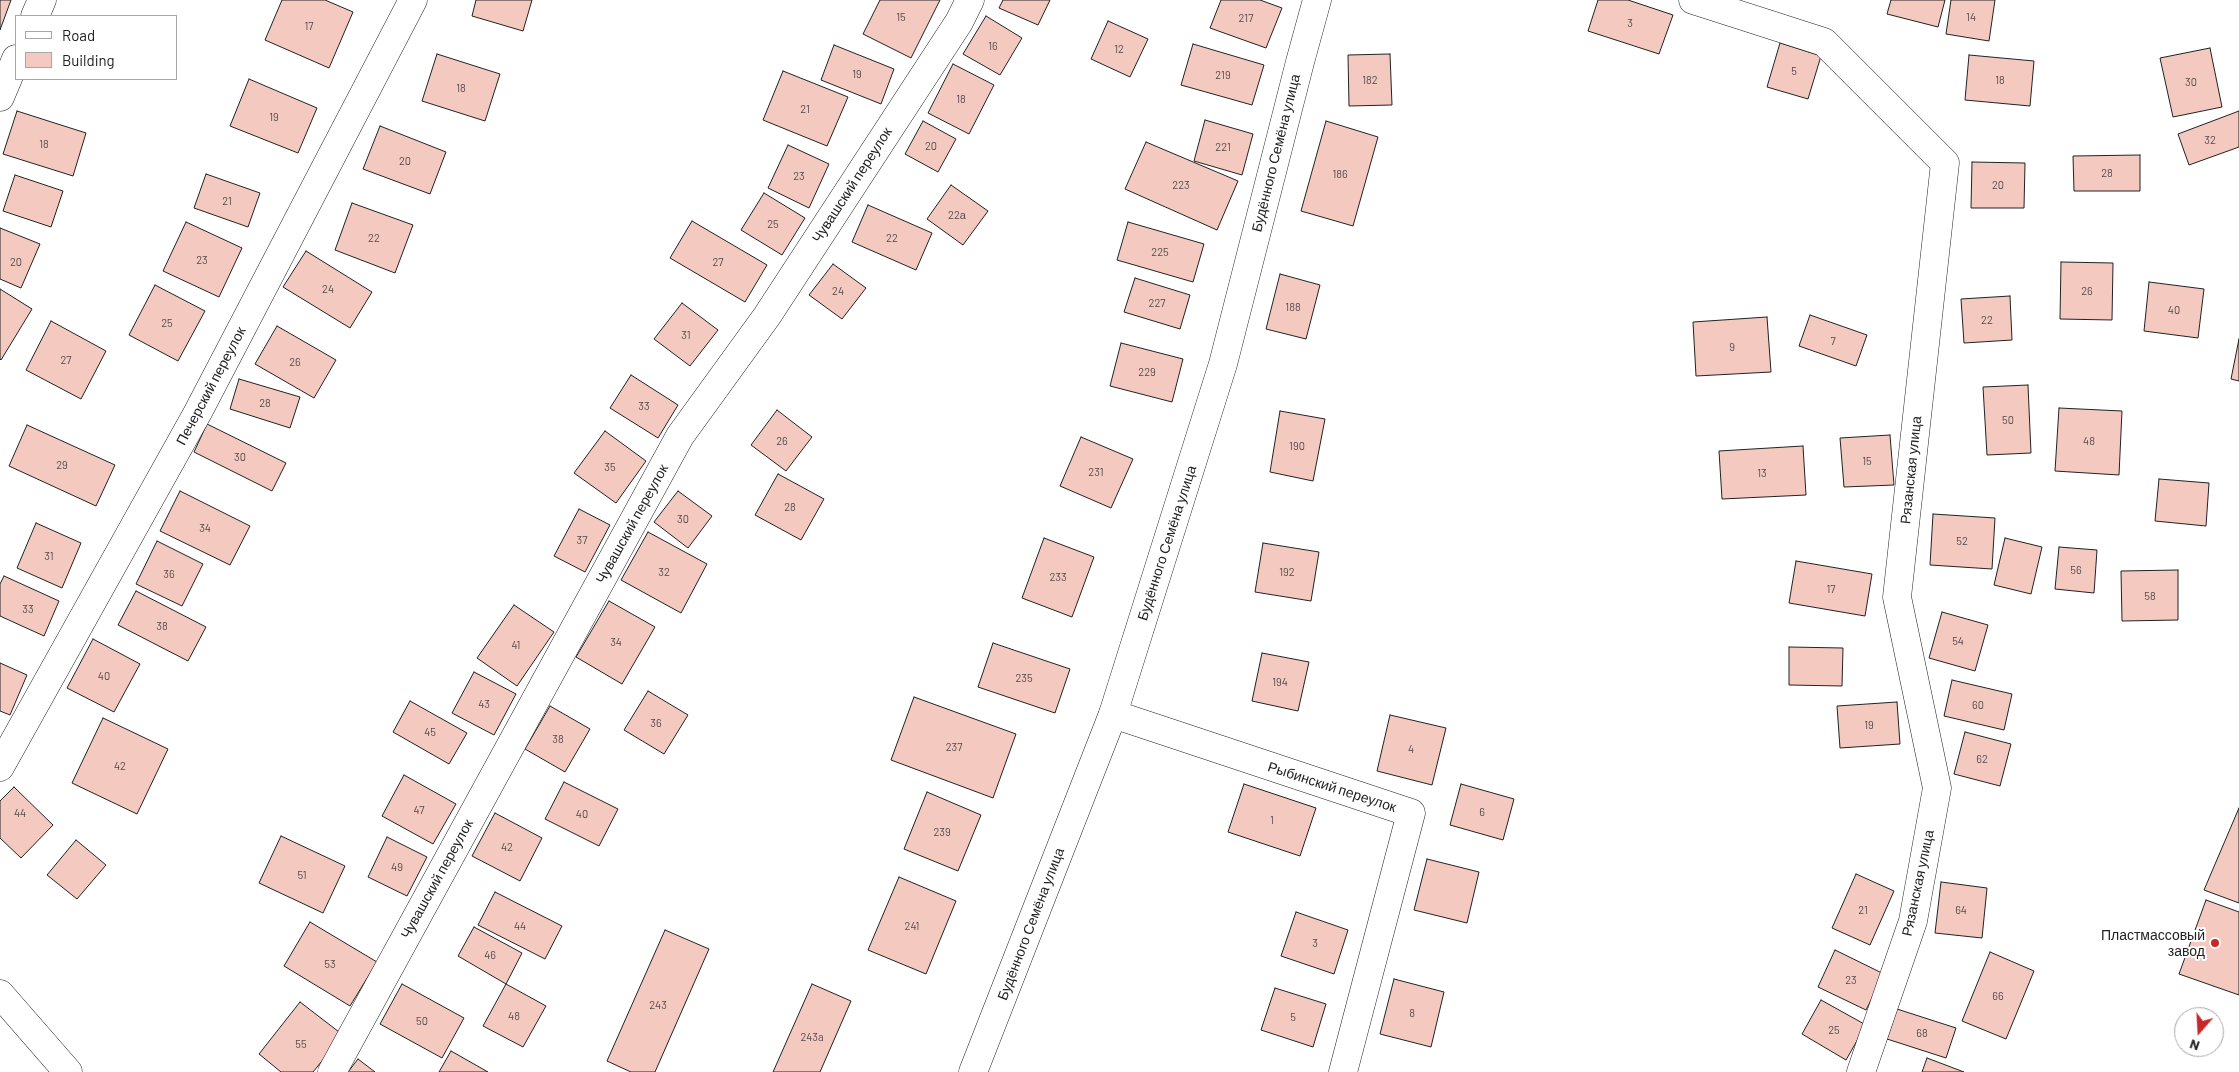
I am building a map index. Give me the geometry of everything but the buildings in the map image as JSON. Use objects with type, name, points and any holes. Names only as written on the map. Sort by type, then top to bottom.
[{"type":"street","points":[[35,15],[42,0]]},
{"type":"street","name":"Печерский переулок","points":[[0,766],[198,412],[414,0]]},
{"type":"street","name":"Чувашский переулок","points":[[332,1072],[680,436],[767,316],[959,22],[970,0]]},
{"type":"street","name":"Будённого Семёна улица","points":[[973,1072],[1113,714],[1224,364],[1317,0]]},
{"type":"street","name":"Рязанская улица","points":[[1693,0],[1824,42],[1945,163],[1898,597],[1937,788],[1913,921],[1861,1072]]},
{"type":"street","points":[[0,96],[15,62]]},
{"type":"street","name":"Рыбинский переулок","points":[[1113,714],[1411,813],[1344,1072]]},
{"type":"street","points":[[0,994],[68,1072]]},
{"type":"place","name":"Пластмассовый завод","points":[[2215,943]]}]
